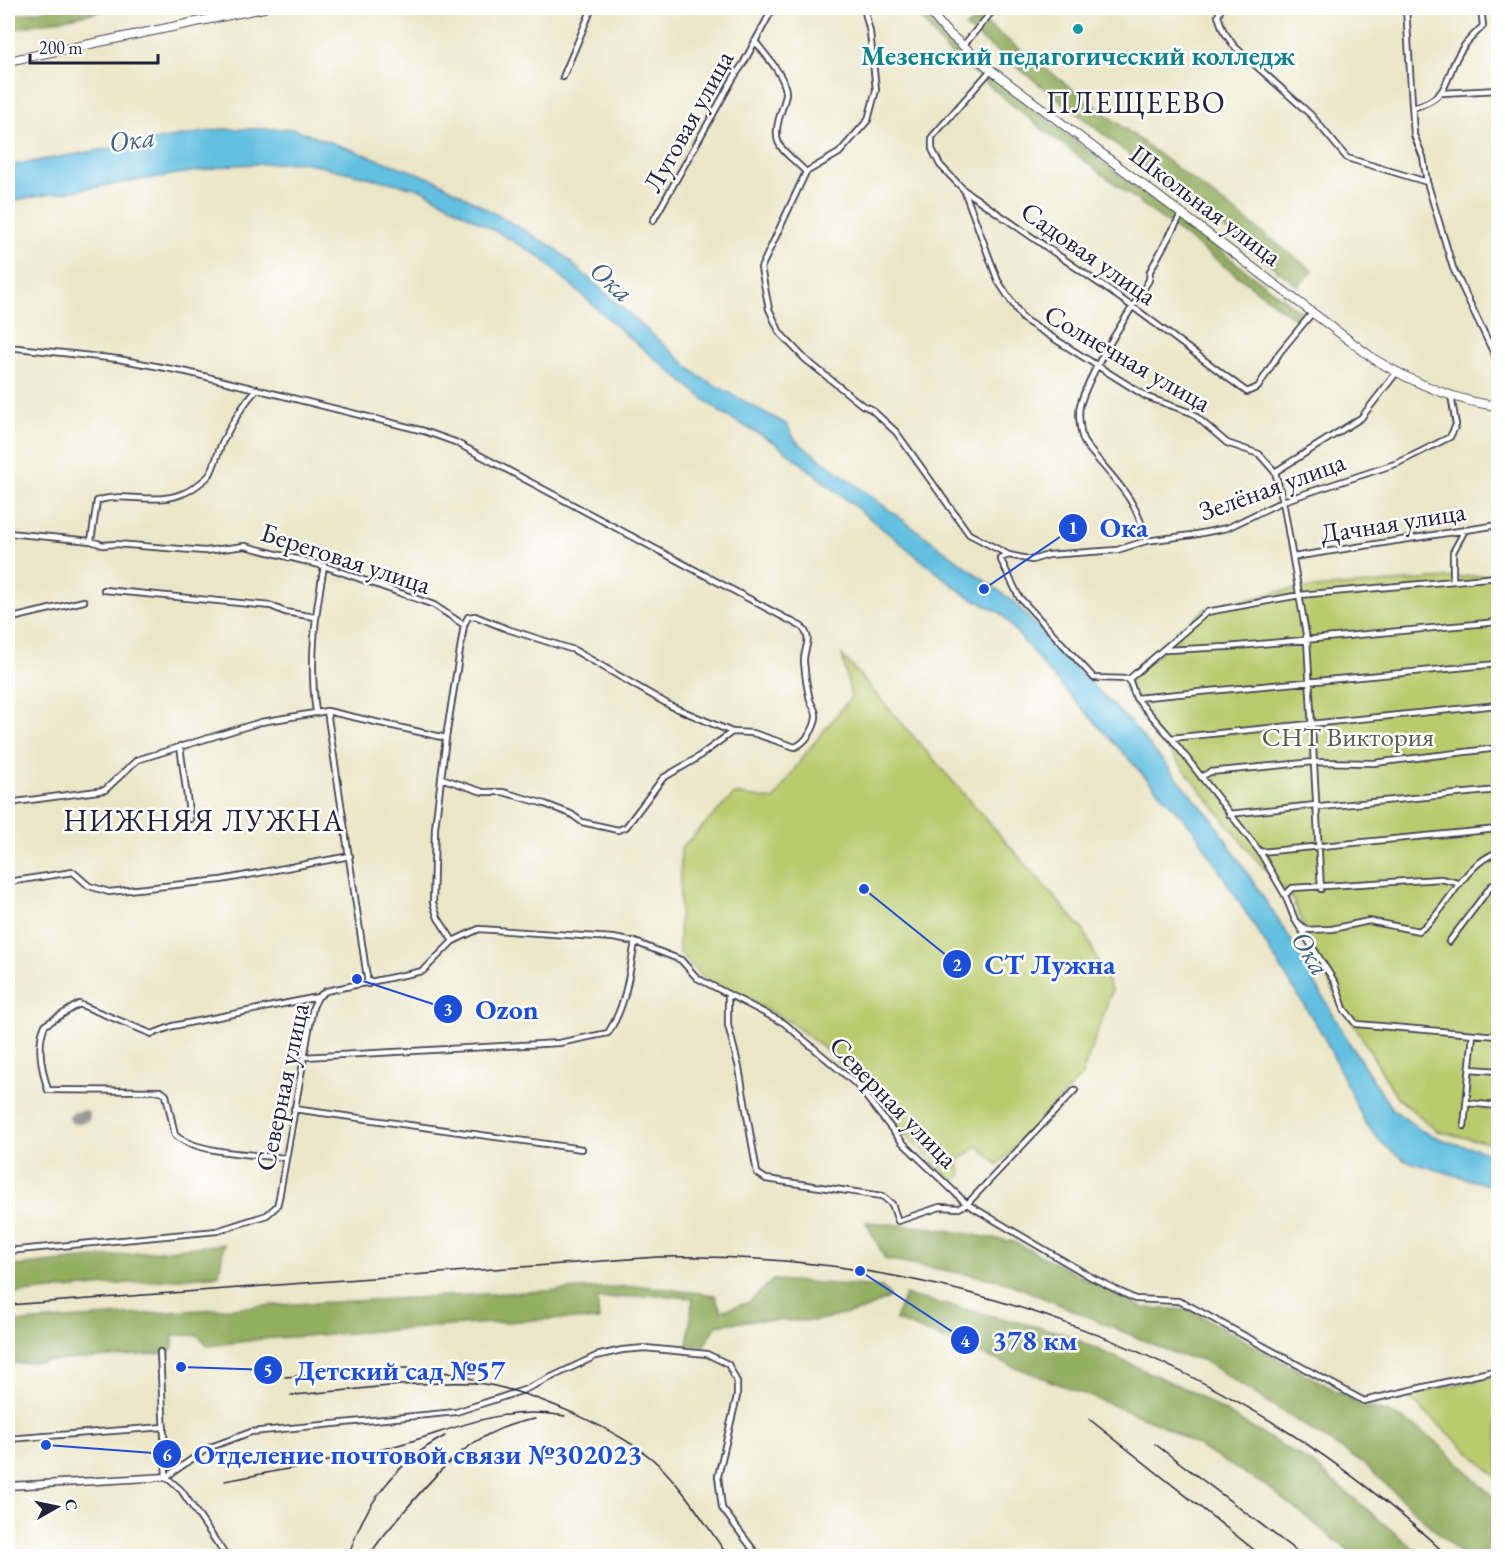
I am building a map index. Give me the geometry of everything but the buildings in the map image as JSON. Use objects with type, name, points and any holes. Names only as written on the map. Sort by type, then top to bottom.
[{"type":"main road","points":[[8,61],[264,8]]},
{"type":"main road","name":"Школьная улица","points":[[927,8],[963,46],[991,70],[1374,359],[1397,372],[1451,395],[1498,406]]},
{"type":"street","points":[[563,77],[592,8]]},
{"type":"street","name":"Луговая улица","points":[[654,221],[772,8]]},
{"type":"street","points":[[864,8],[870,32],[876,90],[868,120],[839,153],[823,165],[806,172],[761,268],[769,309],[780,333],[805,358],[862,405],[871,409],[896,432],[969,534],[1010,555]]},
{"type":"street","points":[[963,46],[995,8]]},
{"type":"street","points":[[1221,8],[1218,16],[1223,30],[1234,46],[1311,115],[1347,158],[1427,182]]},
{"type":"street","points":[[1406,8],[1414,135],[1423,157],[1427,182],[1453,268],[1498,362]]},
{"type":"street","points":[[1413,108],[1428,104],[1442,93],[1463,47],[1483,26],[1481,8]]},
{"type":"street","points":[[755,40],[779,75],[786,94],[774,135],[777,142],[806,172]]},
{"type":"street","name":"Садовая улица","points":[[991,70],[960,108],[935,132],[931,142],[935,156],[945,173],[964,190],[1133,307],[1247,392],[1258,387],[1280,352],[1314,312]]},
{"type":"street","points":[[1442,93],[1498,90]]},
{"type":"street","name":"Солнечная улица","points":[[964,190],[998,281],[1014,308],[1036,328],[1147,397],[1192,413],[1227,443],[1259,454],[1275,472]]},
{"type":"street","points":[[1146,541],[1136,509],[1108,468],[1083,440],[1079,407],[1182,213]]},
{"type":"street","points":[[8,347],[118,359],[257,389],[424,431],[455,442],[802,627],[810,639],[804,662],[810,699],[817,716],[814,726],[803,742],[795,747],[753,733],[732,732],[671,706],[574,650],[507,630],[475,616],[468,617],[464,625],[446,738],[435,828],[433,903],[438,918],[453,941]]},
{"type":"street","points":[[1321,888],[1307,640],[1283,501],[1275,472],[1361,418],[1397,372]]},
{"type":"street","points":[[91,541],[96,501],[103,498],[146,500],[164,498],[185,493],[209,476],[223,440],[243,405],[257,389]]},
{"type":"street","name":"Зелёная улица","points":[[1010,555],[1021,559],[1117,550],[1146,541],[1192,536],[1227,528],[1283,501],[1398,463],[1450,437],[1456,425],[1451,395]]},
{"type":"street","name":"Дачная улица","points":[[1293,557],[1498,525]]},
{"type":"street","points":[[1454,580],[1453,552],[1465,530]]},
{"type":"street","name":"Береговая улица","points":[[8,533],[91,541],[103,545],[205,551],[245,546],[324,566],[434,605],[464,625]]},
{"type":"street","points":[[1010,555],[1000,558],[1019,597],[1094,678],[1129,679],[1166,650],[1207,612],[1300,595],[1498,577]]},
{"type":"street","points":[[316,712],[312,680],[315,617],[324,566]]},
{"type":"street","points":[[104,590],[271,606],[285,612],[315,617]]},
{"type":"street","points":[[8,619],[84,601]]},
{"type":"street","points":[[1166,650],[1307,640],[1498,622]]},
{"type":"street","points":[[1136,698],[1498,664]]},
{"type":"street","points":[[1129,679],[1136,698],[1171,738],[1260,852],[1285,895],[1301,934],[1336,984],[1344,1010],[1356,1024],[1498,1036]]},
{"type":"street","points":[[1171,738],[1498,705]]},
{"type":"street","points":[[8,803],[105,790],[137,760],[261,722],[316,712],[327,711],[446,738]]},
{"type":"street","points":[[327,711],[368,984]]},
{"type":"street","points":[[441,778],[483,792],[503,792],[545,804],[571,814],[582,822],[618,830],[626,827],[663,778],[694,760],[732,732]]},
{"type":"street","points":[[180,746],[190,819]]},
{"type":"street","points":[[1201,777],[1210,772],[1314,762],[1374,763],[1498,748]]},
{"type":"street","points":[[1229,814],[1498,790]]},
{"type":"street","points":[[1260,852],[1498,829]]},
{"type":"street","points":[[1295,920],[1306,930],[1332,929],[1369,921],[1419,931],[1431,922],[1458,883],[1491,855],[1498,852]]},
{"type":"street","points":[[8,882],[73,872],[96,891],[119,891],[221,880],[350,856]]},
{"type":"street","points":[[1285,895],[1292,888],[1441,879],[1458,883]]},
{"type":"street","points":[[1449,942],[1491,886],[1498,882]]},
{"type":"street","name":"Северная улица","points":[[8,1251],[218,1231],[267,1215],[277,1206],[313,1007],[318,997],[326,991],[423,971],[453,941],[479,929],[613,938],[635,942],[681,960],[697,978],[784,1023],[856,1084],[903,1142],[967,1204],[1091,1277],[1135,1299],[1178,1301],[1188,1305],[1364,1401],[1498,1370]]},
{"type":"street","points":[[304,1058],[559,1043],[608,1034],[619,1017],[624,1001],[635,942]]},
{"type":"street","points":[[728,994],[728,1025],[739,1068],[757,1173],[766,1179],[882,1196],[892,1204],[898,1221],[940,1207],[959,1208],[967,1204],[1075,1090]]},
{"type":"street","points":[[285,1158],[208,1148],[181,1140],[174,1135],[166,1095],[161,1091],[48,1090],[41,1064],[42,1031],[45,1025],[79,1004],[152,1034],[173,1026],[318,997]]},
{"type":"street","points":[[1464,1126],[1473,1034]]},
{"type":"street","points":[[1470,1069],[1498,1071]]},
{"type":"street","points":[[1467,1103],[1498,1106]]},
{"type":"street","points":[[294,1109],[582,1149]]},
{"type":"street","points":[[8,1486],[166,1477],[208,1448],[251,1432],[456,1412],[524,1390],[575,1365],[615,1351],[645,1348],[707,1354],[723,1360],[732,1370],[737,1382],[737,1396],[717,1476],[722,1508],[758,1557]]},
{"type":"street","points":[[160,1352],[166,1477],[181,1490],[226,1557]]},
{"type":"street","points":[[8,1439],[164,1427]]},
{"type":"green space","points":[[54,8],[118,8],[8,30],[8,17]]},
{"type":"green space","points":[[913,8],[921,8],[951,47],[1302,313],[1295,319],[1042,129],[946,50]]},
{"type":"green space","points":[[980,19],[1313,271],[1298,286],[966,27]]},
{"type":"green space","name":"СНТ Виктория","points":[[1498,574],[1498,1145],[1437,1131],[1397,1097],[1326,978],[1293,900],[1254,857],[1140,714],[1124,687],[1205,609],[1289,590]]},
{"type":"green space","points":[[842,655],[1084,931],[1112,991],[1082,1075],[998,1165],[978,1146],[958,1161],[962,1175],[953,1182],[882,1112],[853,1075],[831,1054],[790,1022],[701,976],[679,952],[681,848],[735,794],[774,800],[802,758],[851,697]]},
{"type":"green space","points":[[866,1222],[933,1228],[1014,1242],[1143,1308],[1190,1310],[1365,1407],[1403,1420],[1438,1444],[1498,1502],[1498,1556],[1463,1556],[1364,1464],[1203,1360],[1178,1355],[1004,1281],[885,1259]]},
{"type":"green space","points":[[224,1244],[219,1275],[8,1294],[8,1267]]},
{"type":"green space","points":[[773,1280],[882,1287],[890,1297],[865,1310],[815,1321],[754,1320],[717,1325],[703,1347],[687,1345],[693,1298],[657,1295],[597,1299],[599,1320],[549,1319],[262,1339],[208,1346],[198,1335],[173,1335],[173,1348],[168,1353],[8,1364],[8,1323],[276,1305],[640,1286],[715,1295],[721,1311],[749,1302]]},
{"type":"green space","points":[[905,1295],[1059,1332],[1190,1391],[1313,1464],[1422,1556],[1356,1556],[1268,1487],[1160,1424],[895,1320]]},
{"type":"green space","points":[[1498,1375],[1498,1478],[1407,1396]]},
{"type":"water","points":[[222,129],[294,129],[436,180],[555,248],[700,377],[786,424],[796,441],[1014,602],[1066,659],[1128,720],[1212,819],[1288,935],[1348,1041],[1391,1108],[1422,1131],[1448,1142],[1498,1154],[1498,1188],[1404,1160],[1383,1144],[1365,1123],[1323,1035],[1194,830],[1047,670],[1001,613],[964,594],[777,444],[721,413],[626,335],[539,256],[423,190],[303,162],[234,165],[8,201],[8,166]]},
{"type":"taxiway","points":[[75,1118],[84,1116]]},
{"type":"railway","points":[[8,1305],[657,1257],[767,1260],[874,1273],[980,1296],[1082,1329],[1181,1372],[1275,1424],[1364,1485],[1448,1556]]},
{"type":"railway","points":[[285,1377],[427,1368],[473,1379]]},
{"type":"railway","points":[[291,1395],[405,1385],[473,1383],[517,1392],[544,1401],[598,1425],[643,1452],[659,1465],[687,1497],[728,1556]]},
{"type":"railway","points":[[225,1481],[370,1452],[497,1416],[541,1413],[565,1416]]},
{"type":"railway","points":[[369,1556],[420,1493],[462,1451],[495,1431],[535,1419]]},
{"type":"railway","points":[[1089,1419],[1262,1556]]},
{"type":"railway","points":[[349,1556],[363,1520],[384,1487],[412,1458],[445,1436]]},
{"type":"railway","points":[[1155,1444],[1303,1556]]},
{"type":"place","name":"Мезенский педагогический колледж","points":[[1078,29]]},
{"type":"place","name":"Ока","points":[[984,589]]},
{"type":"place","name":"СТ Лужна","points":[[864,889]]},
{"type":"place","name":"Ozon","points":[[357,979]]},
{"type":"place","name":"378 км","points":[[860,1271]]},
{"type":"place","name":"Детский сад №57","points":[[181,1367]]},
{"type":"place","name":"Отделение почтовой связи №302023","points":[[46,1445]]},
{"type":"district","name":"ПЛЕЩЕЕВО","points":[[1136,102]]},
{"type":"district","name":"НИЖНЯЯ ЛУЖНА","points":[[204,820]]}]
